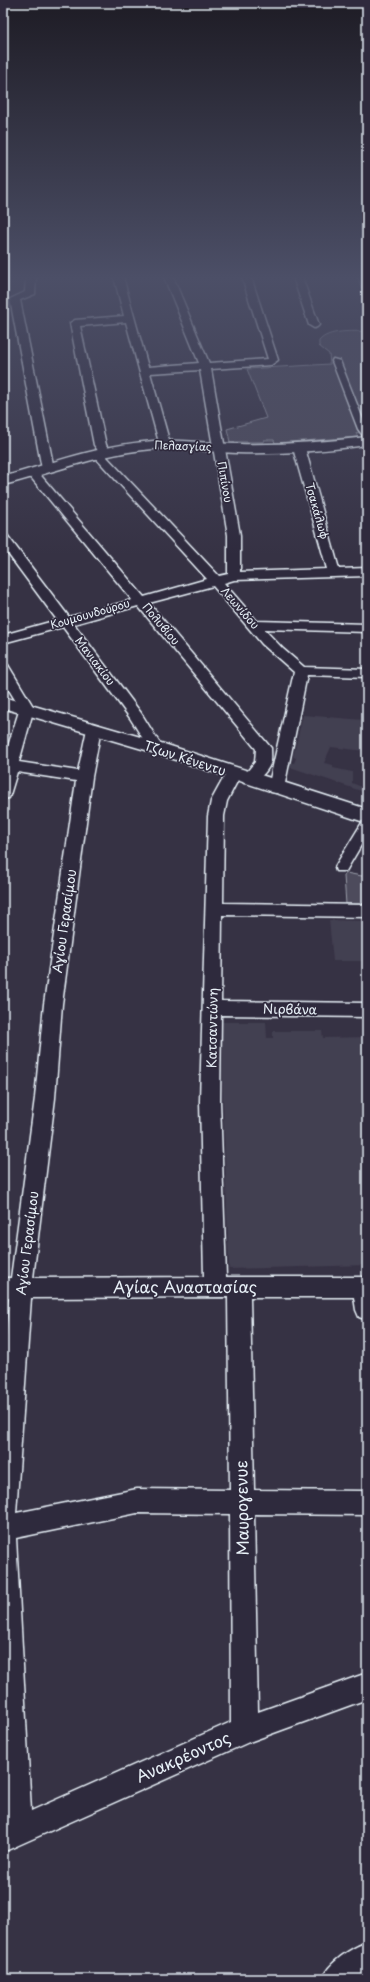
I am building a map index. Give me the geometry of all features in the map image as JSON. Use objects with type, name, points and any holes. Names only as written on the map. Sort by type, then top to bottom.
[{"type":"street","points":[[29,369],[48,469]]},
{"type":"street","name":"Λεωνίδου","points":[[85,369],[102,454],[254,625],[291,664],[301,671]]},
{"type":"street","points":[[152,369],[144,370],[164,444]]},
{"type":"street","name":"Πιπίνου","points":[[206,369],[234,535],[234,576]]},
{"type":"street","points":[[339,369],[362,429],[367,434]]},
{"type":"street","name":"Πελασγίας","points":[[3,480],[102,454],[142,446],[164,444],[219,448],[299,448],[367,441]]},
{"type":"street","name":"Τσακάλωφ","points":[[299,448],[334,573]]},
{"type":"street","name":"Πολυβίου","points":[[33,473],[264,748],[262,763],[241,776]]},
{"type":"street","name":"Μανιακίου","points":[[3,538],[136,716],[155,748]]},
{"type":"street","name":"Κουμουνδούρου","points":[[3,639],[141,600],[234,576],[367,572]]},
{"type":"street","points":[[254,625],[367,628]]},
{"type":"street","points":[[3,668],[27,708],[7,766],[3,794]]},
{"type":"street","points":[[276,788],[301,671],[367,673]]},
{"type":"street","name":"Τζων Κένεντυ","points":[[3,702],[27,708],[155,748],[367,816]]},
{"type":"street","name":"Αγίου Γερασίμου","points":[[10,1834],[3,1528],[12,1288],[45,1098],[53,1004],[84,777],[94,729]]},
{"type":"street","points":[[7,766],[26,767],[84,777]]},
{"type":"street","name":"Κατσαντώνη","points":[[214,1286],[210,1101],[216,816],[220,801],[241,776]]},
{"type":"street","points":[[341,868],[367,824]]},
{"type":"street","points":[[214,909],[367,910]]},
{"type":"street","name":"Νιρβάνα","points":[[212,1008],[367,1010]]},
{"type":"street","name":"Αγίας Αναστασίας","points":[[12,1288],[214,1286],[366,1288]]},
{"type":"street","name":"Μαυρογενυε","points":[[239,1287],[245,1730]]},
{"type":"street","points":[[366,1288],[367,1310]]},
{"type":"street","points":[[3,1528],[137,1501],[367,1503]]},
{"type":"street","name":"Ανακρέοντος","points":[[10,1834],[245,1730],[367,1686]]},
{"type":"street","points":[[337,1979],[367,1958]]},
{"type":"shaded area","points":[[247,369],[367,369],[367,432],[356,433],[358,437],[275,443],[274,440],[264,440],[264,442],[230,442],[227,429],[266,418]]},
{"type":"shaded area","points":[[303,715],[364,720],[365,751],[331,747],[324,763],[333,765],[333,768],[352,772],[352,783],[367,789],[367,793],[290,767],[291,763],[294,763],[296,758],[293,757]]},
{"type":"shaded area","points":[[346,873],[367,877],[367,904],[346,904],[344,876]]},
{"type":"shaded area","points":[[329,920],[367,921],[367,961],[333,961]]},
{"type":"shaded area","points":[[220,1022],[266,1022],[267,1038],[273,1038],[273,1031],[322,1031],[323,1038],[367,1037],[367,1265],[229,1269]]}]
